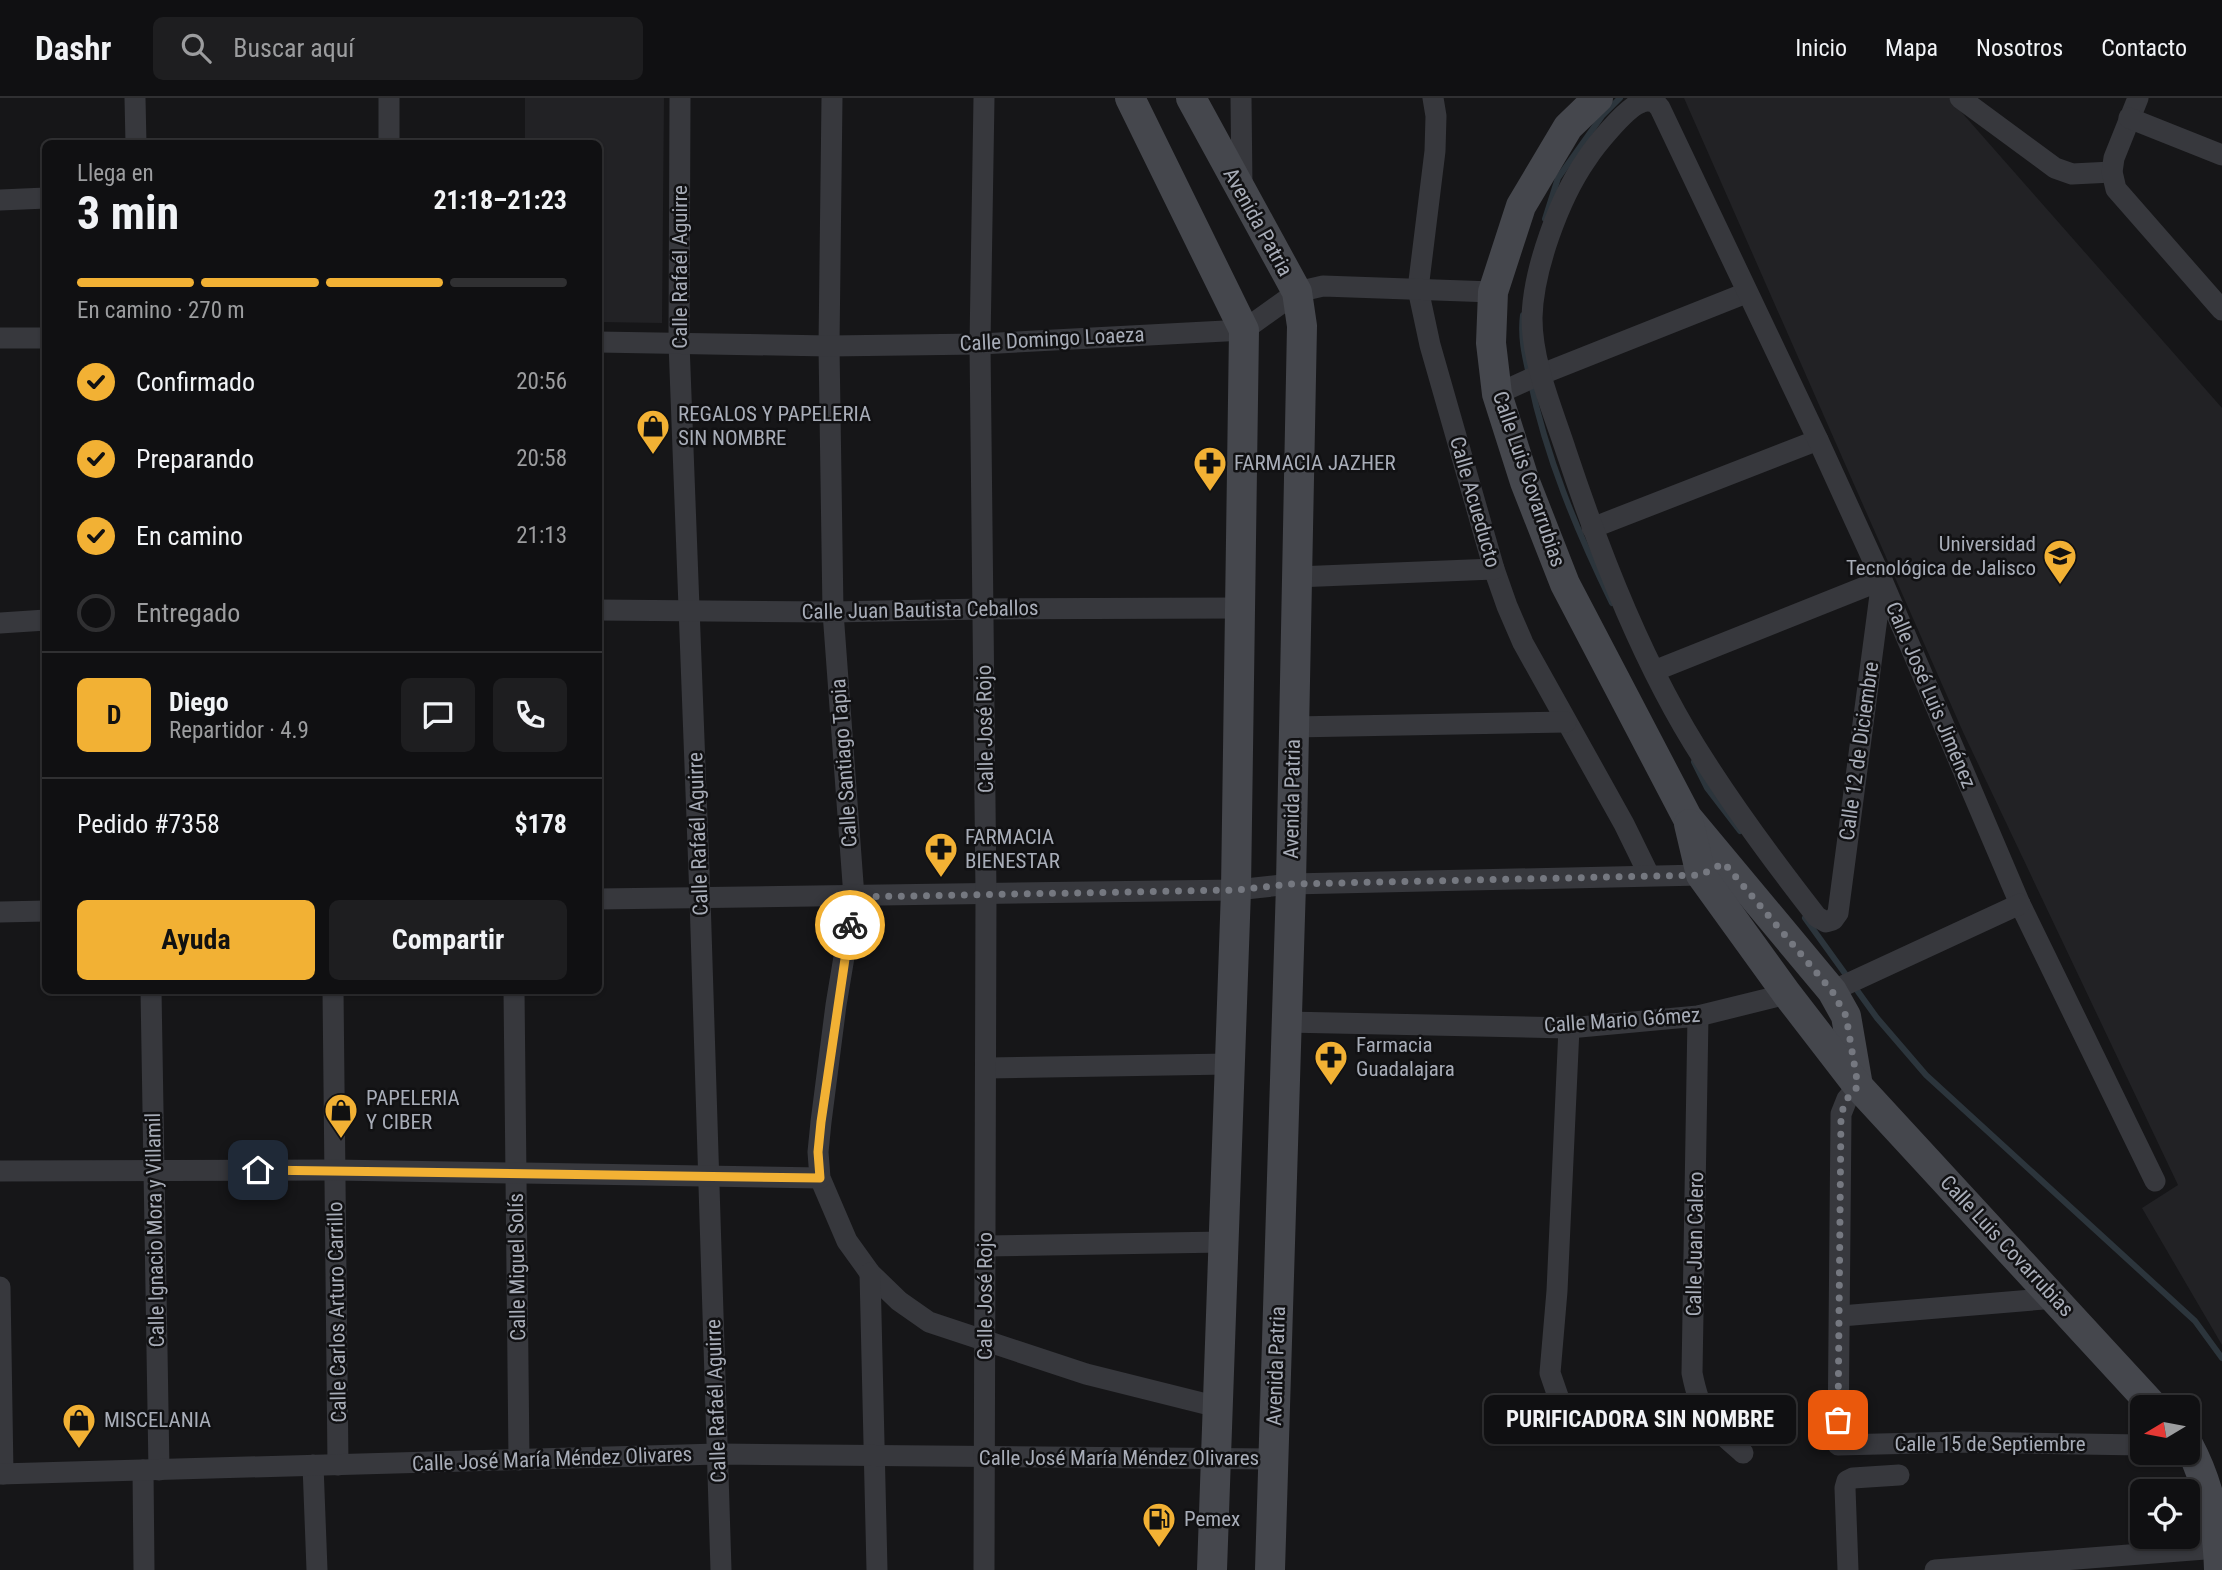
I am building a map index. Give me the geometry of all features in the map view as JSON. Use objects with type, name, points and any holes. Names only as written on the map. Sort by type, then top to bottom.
[{"type":"street","points":[[135,98],[136,140]]},
{"type":"street","points":[[388,98],[389,140]]},
{"type":"street","name":"Calle Rafaél Aguirre","points":[[680,98],[679,343],[721,1570]]},
{"type":"street","name":"Calle Santiago Tapia","points":[[820,1178],[818,1152],[821,1122],[836,1005],[854,897],[833,612],[829,346],[832,98]]},
{"type":"street","name":"Calle José Rojo","points":[[984,98],[980,344],[986,894],[984,1570]]},
{"type":"street","points":[[1130,98],[1244,330],[1236,890],[1212,1570]]},
{"type":"street","name":"Avenida Patria","points":[[1191,98],[1297,292],[1302,326],[1291,884],[1270,1570]]},
{"type":"street","points":[[1241,98],[1242,191]]},
{"type":"street","name":"Calle Acueducto","points":[[1433,98],[1436,116],[1434,151],[1418,289],[1427,334],[1494,569],[1523,643],[1624,824],[1649,876]]},
{"type":"street","name":"Calle Luis Covarrubias","points":[[1598,98],[1568,127],[1521,206],[1493,292],[1490,343],[1521,383],[1525,482],[1565,584],[1712,869],[1787,994],[1858,1086],[2143,1395]]},
{"type":"street","points":[[1960,98],[2055,168],[2072,174],[2112,172]]},
{"type":"street","points":[[2138,98],[2114,158],[2112,172],[2116,189],[2222,310]]},
{"type":"street","name":"Calle José Luis Jiménez","points":[[1521,383],[1532,330],[1537,277],[1549,237],[1575,176],[1600,141],[1633,107],[1640,102],[1656,102],[1882,580],[2020,904],[2155,1181]]},
{"type":"street","points":[[2129,118],[2222,155]]},
{"type":"street","points":[[0,200],[42,198]]},
{"type":"street","points":[[1244,330],[1297,292],[1323,286],[1493,292]]},
{"type":"street","points":[[1746,293],[1521,383],[1592,528],[1654,671],[1882,580]]},
{"type":"street","name":"Calle Domingo Loaeza","points":[[602,342],[829,346],[980,344],[1244,330]]},
{"type":"street","points":[[0,338],[42,338]]},
{"type":"street","points":[[1592,528],[1818,440]]},
{"type":"street","points":[[1296,578],[1494,569]]},
{"type":"street","name":"Calle 12 de Diciembre","points":[[1654,671],[1705,762],[1776,865],[1817,917],[1826,922],[1833,920],[1838,913],[1882,580]]},
{"type":"street","name":"Calle Juan Bautista Ceballos","points":[[602,610],[833,612],[1241,608]]},
{"type":"street","points":[[0,623],[42,620]]},
{"type":"street","points":[[1293,727],[1566,722]]},
{"type":"street","points":[[602,899],[1236,890],[1291,884],[1649,876],[1712,869]]},
{"type":"street","name":"Calle Luis Covarrubias","points":[[1712,869],[1838,988],[1846,1016],[1858,1086]]},
{"type":"street","points":[[1838,988],[1871,970],[2020,904]]},
{"type":"street","points":[[0,912],[42,911]]},
{"type":"street","name":"Calle Ignacio Mora y Villamil","points":[[144,1570],[151,1470],[154,1170],[151,994]]},
{"type":"street","name":"Calle Carlos Arturo Carrillo","points":[[332,994],[338,1465]]},
{"type":"street","name":"Calle Miguel Solís","points":[[514,994],[519,1460]]},
{"type":"street","name":"Calle Mario Gómez","points":[[1286,1022],[1569,1028],[1698,1016],[1787,994]]},
{"type":"street","name":"Calle Juan Calero","points":[[1698,1016],[1692,1373],[1697,1399],[1709,1422],[1743,1453]]},
{"type":"street","points":[[1569,1028],[1557,1291],[1550,1373],[1561,1405],[1592,1433]]},
{"type":"street","points":[[986,1068],[1230,1065]]},
{"type":"street","points":[[1858,1086],[1847,1099],[1841,1114],[1841,1316],[2056,1298]]},
{"type":"street","points":[[0,1171],[335,1170],[820,1178],[847,1241],[870,1273],[899,1301],[929,1322],[1086,1374],[1218,1408]]},
{"type":"street","points":[[985,1246],[1223,1242]]},
{"type":"street","points":[[870,1273],[877,1570]]},
{"type":"street","points":[[0,1287],[1,1474]]},
{"type":"street","name":"Calle 15 de Septiembre","points":[[1841,1316],[1838,1446],[1962,1442],[2130,1445]]},
{"type":"street","name":"Calle José María Méndez Olivares","points":[[1,1474],[718,1454],[1273,1459]]},
{"type":"street","points":[[313,1465],[317,1570]]},
{"type":"street","points":[[1935,1570],[2219,1559],[2208,1493],[2196,1465]]},
{"type":"street","points":[[1848,1570],[1847,1482],[1853,1478],[1899,1475]]},
{"type":"shaded area","points":[[525,98],[664,98],[662,323],[602,322],[602,140],[525,140]]},
{"type":"shaded area","name":"Universidad Tecnológica de Jalisco","points":[[1684,98],[1949,98],[2222,408],[2222,1345],[2142,1208],[2178,1185],[1963,732]]},
{"type":"waterway","points":[[1545,219],[1558,178],[1602,116],[1620,98]]},
{"type":"waterway","points":[[1523,315],[1525,355],[1545,437],[1575,521],[1612,603]]},
{"type":"waterway","points":[[1694,762],[1707,788],[1740,831]]},
{"type":"waterway","points":[[1805,918],[1877,1018],[1926,1075],[2195,1321],[2222,1358]]},
{"type":"way so far","points":[[850,925],[854,897],[1236,890],[1291,884],[1701,875],[1724,863],[1832,991],[1846,1016],[1853,1047],[1858,1086],[1847,1099],[1841,1114],[1838,1420]]},
{"type":"place","name":"REGALOS Y PAPELERIA SIN NOMBRE","points":[[653,456]]},
{"type":"place","name":"FARMACIA JAZHER","points":[[1210,493]]},
{"type":"place","name":"Universidad Tecnológica de Jalisco","points":[[2060,586]]},
{"type":"place","name":"FARMACIA BIENESTAR","points":[[941,879]]},
{"type":"place","name":"Farmacia Guadalajara","points":[[1331,1087]]},
{"type":"place","name":"PAPELERIA Y CIBER","points":[[341,1140]]},
{"type":"place","name":"PURIFICADORA SIN NOMBRE","points":[[1838,1420]]},
{"type":"place","name":"MISCELANIA","points":[[79,1450]]},
{"type":"place","name":"Pemex","points":[[1159,1549]]},
{"type":"route","points":[[258,1170],[820,1178],[818,1152],[821,1122],[836,1005],[850,925]]}]
